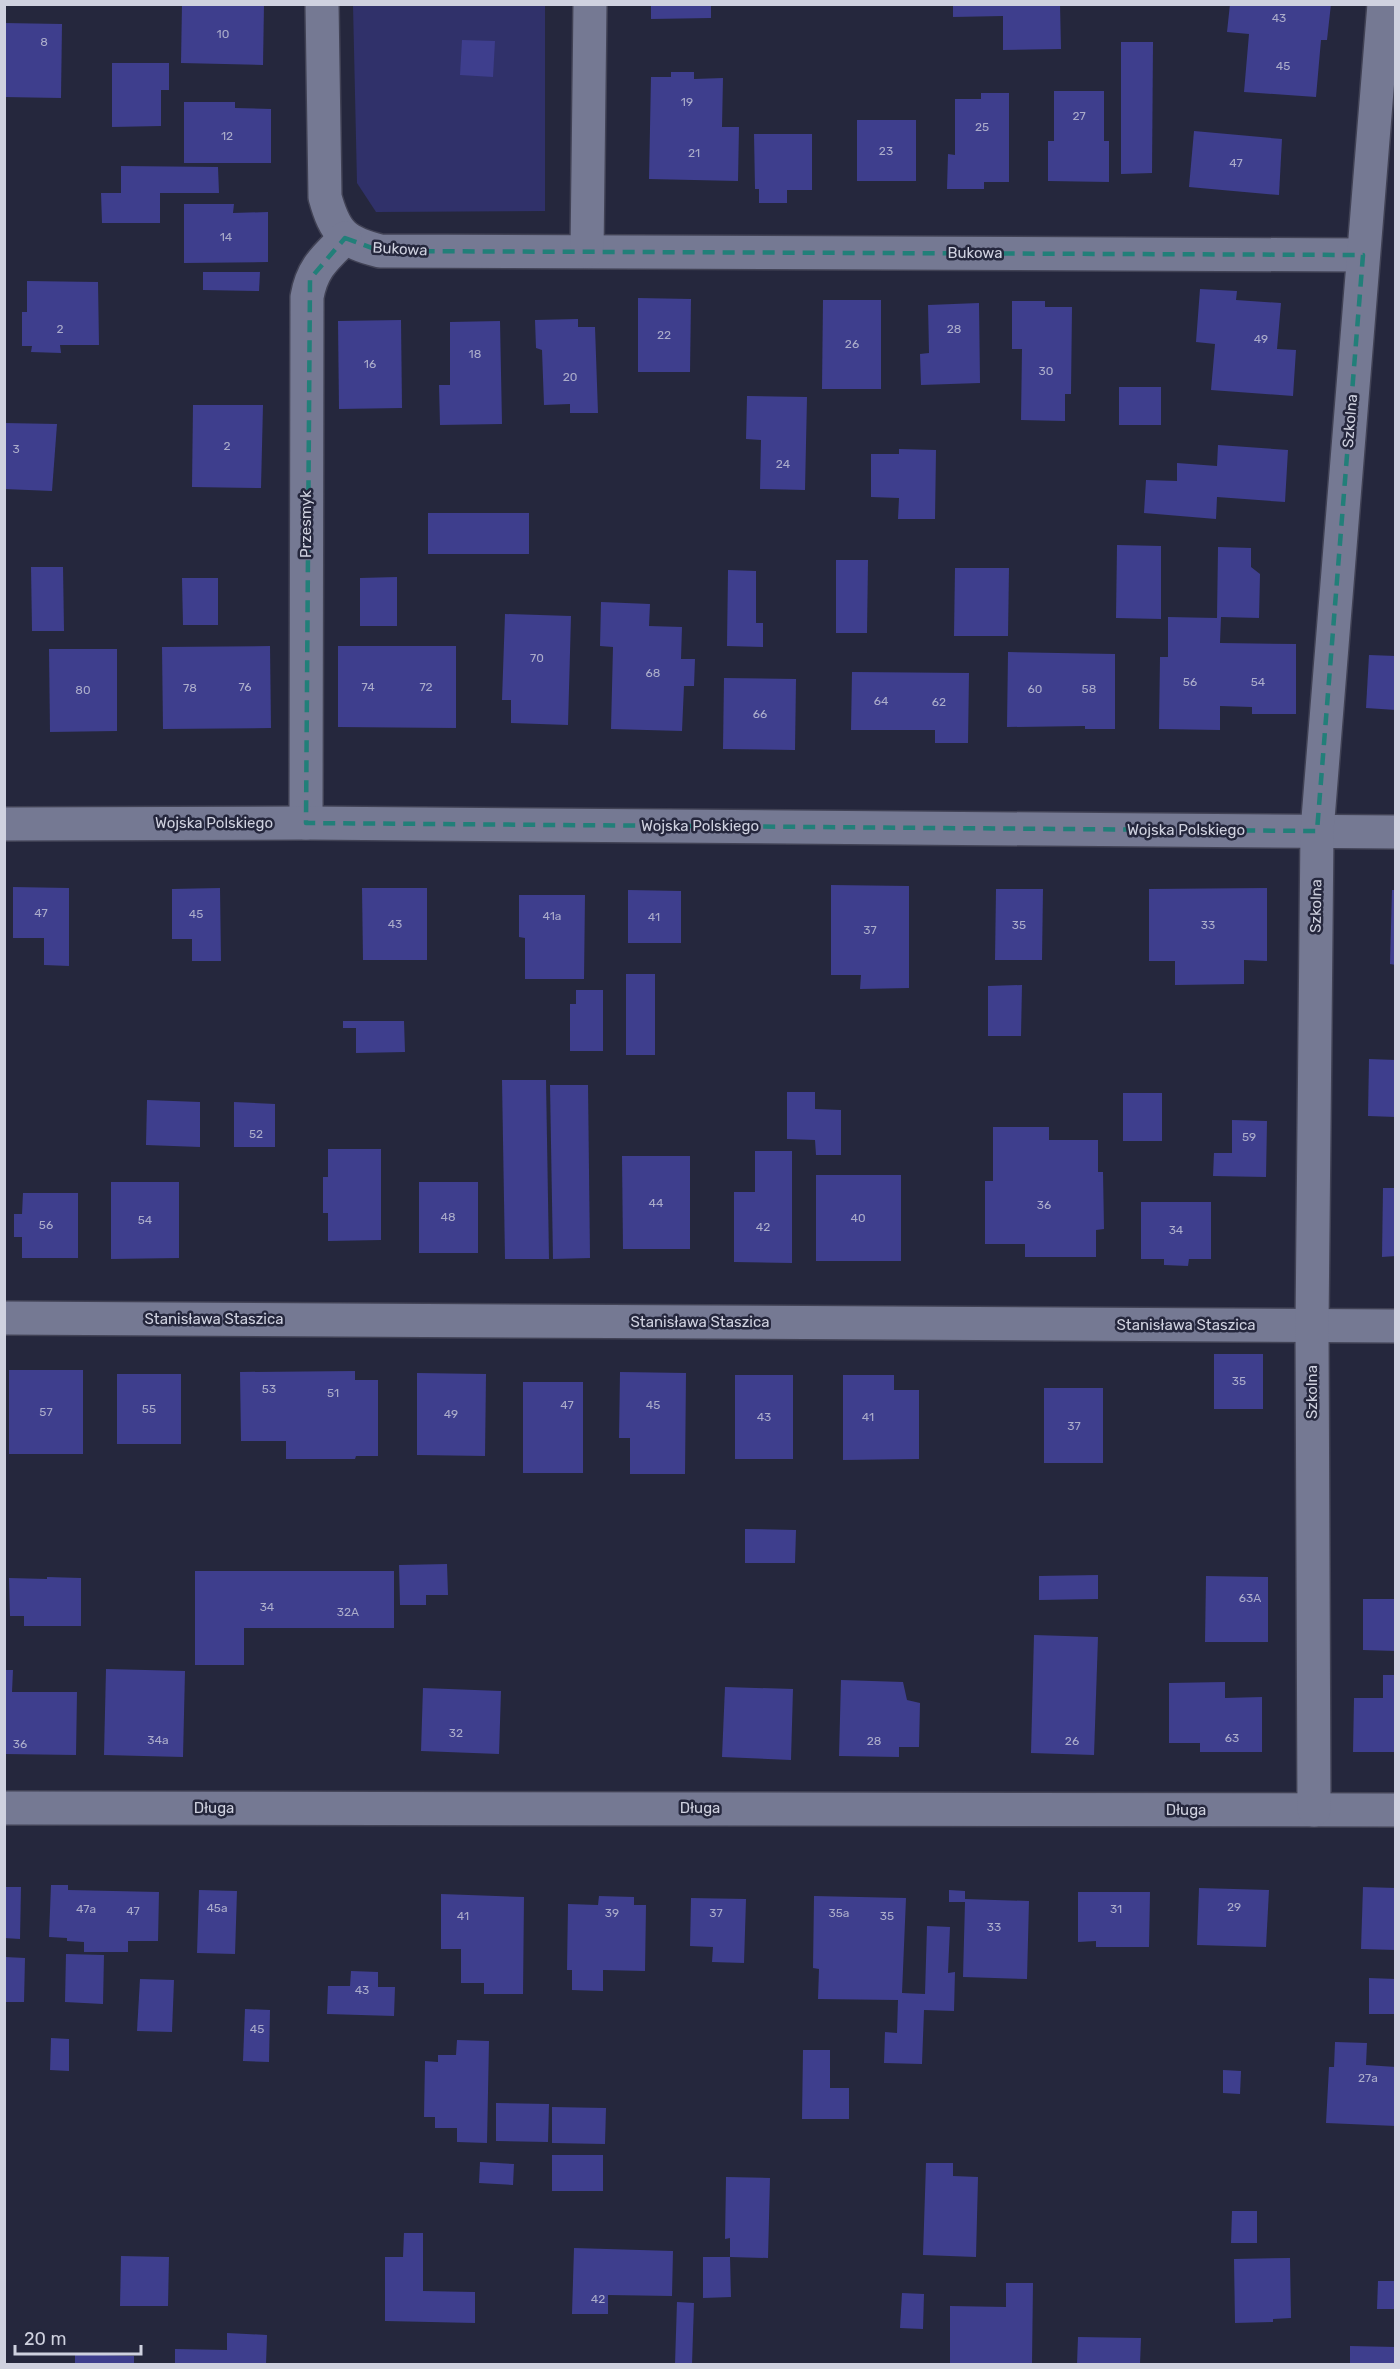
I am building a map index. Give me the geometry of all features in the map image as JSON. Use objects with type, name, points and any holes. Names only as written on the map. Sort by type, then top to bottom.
[{"type":"street","points":[[322,4],[326,197],[331,219],[345,238]]},
{"type":"street","points":[[587,251],[590,4]]},
{"type":"street","name":"Szkolna","points":[[1314,1810],[1312,1326],[1317,831],[1384,4]]},
{"type":"street","name":"Bukowa","points":[[345,238],[359,246],[380,251],[1363,255]]},
{"type":"street","name":"Przesmyk","points":[[306,823],[307,297],[310,279],[321,262],[345,238]]},
{"type":"street","name":"Wojska Polskiego","points":[[4,824],[306,823],[1395,832]]},
{"type":"street","name":"Stanisława Staszica","points":[[4,1318],[1395,1326]]},
{"type":"street","name":"Długa","points":[[4,1808],[1395,1810]]},
{"type":"highlighted area","points":[[345,238],[380,251],[1363,255],[1317,831],[306,823],[310,279]]},
{"type":"shaded area","points":[[353,5],[545,5],[545,211],[376,212],[357,183]]},
{"type":"building","points":[[182,4],[264,4],[263,65],[181,63]]},
{"type":"building","points":[[651,4],[711,4],[711,18],[651,19]]},
{"type":"building","points":[[953,4],[1060,4],[1061,49],[1003,50],[1003,16],[953,17]]},
{"type":"building","points":[[1230,4],[1331,4],[1327,40],[1321,40],[1316,97],[1244,92],[1249,34],[1227,32]]},
{"type":"building","points":[[4,23],[62,24],[61,98],[4,97]]},
{"type":"building","points":[[462,40],[495,41],[493,77],[460,75]]},
{"type":"building","points":[[1121,42],[1153,42],[1152,173],[1121,174]]},
{"type":"building","points":[[112,63],[169,63],[169,90],[161,90],[161,126],[112,127]]},
{"type":"building","points":[[671,72],[694,72],[694,79],[723,78],[722,127],[739,127],[738,181],[649,179],[651,77],[671,77]]},
{"type":"building","points":[[1054,91],[1104,91],[1104,141],[1109,141],[1109,182],[1048,181],[1048,141],[1054,141]]},
{"type":"building","points":[[981,93],[1009,93],[1009,182],[984,182],[984,189],[947,189],[948,154],[955,155],[955,99],[981,99]]},
{"type":"building","points":[[184,102],[235,102],[235,108],[271,109],[271,163],[184,163]]},
{"type":"building","points":[[857,120],[916,120],[916,181],[857,181]]},
{"type":"building","points":[[1194,131],[1282,139],[1279,195],[1189,187]]},
{"type":"building","points":[[754,134],[812,134],[812,190],[787,190],[787,203],[759,203],[759,189],[755,189]]},
{"type":"building","points":[[121,166],[218,167],[219,193],[160,193],[160,223],[102,223],[101,193],[121,193]]},
{"type":"building","points":[[184,204],[234,204],[233,213],[268,212],[268,262],[184,263]]},
{"type":"building","points":[[203,272],[260,272],[259,291],[203,290]]},
{"type":"building","points":[[27,281],[98,282],[99,345],[60,345],[61,353],[31,352],[32,346],[22,346],[22,312],[27,312]]},
{"type":"building","points":[[1200,289],[1237,291],[1236,300],[1281,303],[1277,349],[1296,350],[1293,396],[1211,390],[1215,344],[1196,342]]},
{"type":"building","points":[[638,298],[691,299],[690,372],[638,372]]},
{"type":"building","points":[[823,300],[881,300],[881,389],[822,389]]},
{"type":"building","points":[[1012,301],[1045,301],[1045,307],[1072,307],[1071,394],[1065,394],[1065,421],[1021,420],[1022,349],[1012,349]]},
{"type":"building","points":[[979,303],[980,383],[921,385],[920,354],[929,353],[928,305]]},
{"type":"building","points":[[578,319],[578,327],[595,327],[598,413],[570,413],[570,404],[544,405],[542,350],[536,348],[535,320]]},
{"type":"building","points":[[401,320],[402,408],[339,409],[338,321]]},
{"type":"building","points":[[500,321],[502,424],[440,425],[439,385],[450,385],[450,322]]},
{"type":"building","points":[[1119,387],[1161,387],[1161,425],[1119,425]]},
{"type":"building","points":[[747,396],[807,397],[805,490],[760,489],[761,440],[746,439]]},
{"type":"building","points":[[193,405],[263,405],[261,488],[192,487]]},
{"type":"building","points":[[4,423],[57,424],[52,491],[4,489]]},
{"type":"building","points":[[1218,445],[1288,450],[1285,502],[1217,497],[1216,519],[1144,513],[1146,480],[1177,481],[1177,463],[1217,466]]},
{"type":"building","points":[[899,449],[936,450],[935,519],[898,519],[899,498],[871,497],[871,454],[899,454]]},
{"type":"building","points":[[428,513],[529,513],[529,554],[428,554]]},
{"type":"building","points":[[1117,545],[1161,546],[1161,619],[1116,618]]},
{"type":"building","points":[[1218,547],[1251,548],[1251,567],[1260,574],[1259,618],[1221,617],[1220,643],[1296,644],[1296,714],[1252,714],[1252,707],[1220,706],[1220,730],[1159,729],[1160,657],[1168,657],[1168,617],[1217,618]]},
{"type":"building","points":[[836,560],[868,560],[867,633],[836,633]]},
{"type":"building","points":[[31,567],[63,567],[64,631],[32,631]]},
{"type":"building","points":[[955,568],[1009,568],[1008,636],[954,636]]},
{"type":"building","points":[[728,570],[756,571],[756,623],[763,623],[763,647],[727,646]]},
{"type":"building","points":[[397,577],[397,626],[360,626],[360,578]]},
{"type":"building","points":[[182,578],[218,578],[218,625],[183,625]]},
{"type":"building","points":[[601,602],[650,604],[649,626],[682,627],[681,659],[695,659],[694,686],[684,686],[682,731],[611,729],[613,647],[600,646]]},
{"type":"building","points":[[505,614],[571,616],[568,725],[511,723],[511,700],[502,700]]},
{"type":"building","points":[[270,646],[271,728],[163,729],[162,647]]},
{"type":"building","points":[[338,646],[456,646],[456,728],[338,727]]},
{"type":"building","points":[[49,649],[117,649],[117,731],[50,732]]},
{"type":"building","points":[[1008,652],[1115,654],[1115,729],[1085,729],[1085,726],[1007,727]]},
{"type":"building","points":[[1369,655],[1396,656],[1396,710],[1366,708]]},
{"type":"building","points":[[852,672],[969,673],[968,743],[935,743],[935,730],[851,730]]},
{"type":"building","points":[[724,678],[796,679],[795,750],[723,749]]},
{"type":"building","points":[[831,885],[909,886],[909,988],[860,989],[861,975],[831,975]]},
{"type":"building","points":[[13,887],[69,888],[69,966],[44,965],[44,938],[13,938]]},
{"type":"building","points":[[220,888],[221,961],[192,961],[192,939],[172,939],[172,889]]},
{"type":"building","points":[[362,888],[427,888],[427,960],[363,960]]},
{"type":"building","points":[[1267,888],[1267,961],[1244,960],[1244,984],[1175,985],[1175,961],[1149,961],[1149,889]]},
{"type":"building","points":[[996,889],[1043,889],[1042,960],[995,960]]},
{"type":"building","points":[[628,890],[681,891],[681,943],[628,943]]},
{"type":"building","points":[[1392,890],[1396,890],[1396,965],[1390,964]]},
{"type":"building","points":[[519,895],[585,895],[584,979],[525,979],[525,938],[519,937]]},
{"type":"building","points":[[626,974],[655,974],[655,1055],[626,1055]]},
{"type":"building","points":[[1022,985],[1021,1036],[988,1036],[988,986]]},
{"type":"building","points":[[576,990],[603,990],[603,1051],[570,1051],[570,1004],[576,1004]]},
{"type":"building","points":[[343,1021],[404,1021],[405,1052],[356,1053],[356,1028],[343,1028]]},
{"type":"building","points":[[1369,1059],[1396,1060],[1396,1117],[1368,1116]]},
{"type":"building","points":[[502,1080],[546,1080],[549,1259],[505,1259]]},
{"type":"building","points":[[550,1085],[588,1085],[590,1258],[553,1259]]},
{"type":"building","points":[[787,1092],[815,1092],[815,1109],[841,1110],[841,1155],[816,1155],[815,1140],[787,1139]]},
{"type":"building","points":[[1123,1093],[1162,1093],[1162,1141],[1123,1141]]},
{"type":"building","points":[[147,1100],[200,1102],[200,1147],[146,1145]]},
{"type":"building","points":[[234,1102],[275,1104],[275,1147],[234,1147]]},
{"type":"building","points":[[1232,1120],[1267,1121],[1266,1177],[1213,1176],[1214,1153],[1232,1153]]},
{"type":"building","points":[[993,1127],[1049,1127],[1049,1140],[1098,1140],[1098,1172],[1103,1172],[1104,1229],[1096,1230],[1096,1257],[1025,1257],[1025,1244],[985,1244],[985,1181],[993,1181]]},
{"type":"building","points":[[328,1149],[381,1149],[381,1240],[328,1241],[328,1213],[323,1213],[323,1177],[328,1177]]},
{"type":"building","points":[[755,1151],[792,1151],[792,1263],[734,1262],[734,1192],[755,1192]]},
{"type":"building","points":[[622,1156],[690,1156],[690,1249],[623,1249]]},
{"type":"building","points":[[816,1175],[901,1175],[901,1261],[816,1261]]},
{"type":"building","points":[[111,1182],[179,1182],[179,1258],[111,1259]]},
{"type":"building","points":[[419,1182],[478,1182],[478,1253],[419,1253]]},
{"type":"building","points":[[1383,1188],[1396,1188],[1396,1256],[1382,1257]]},
{"type":"building","points":[[23,1193],[78,1193],[78,1258],[22,1258],[22,1237],[14,1237],[14,1214],[22,1214]]},
{"type":"building","points":[[1141,1202],[1211,1202],[1211,1259],[1189,1259],[1188,1266],[1164,1265],[1164,1259],[1141,1259]]},
{"type":"building","points":[[1214,1354],[1263,1354],[1263,1409],[1214,1409]]},
{"type":"building","points":[[9,1370],[83,1370],[83,1454],[9,1454]]},
{"type":"building","points":[[355,1371],[355,1380],[378,1380],[378,1456],[356,1456],[355,1459],[286,1459],[286,1441],[241,1441],[240,1372]]},
{"type":"building","points":[[620,1372],[686,1373],[685,1474],[630,1474],[630,1438],[619,1438]]},
{"type":"building","points":[[417,1373],[486,1374],[485,1456],[417,1455]]},
{"type":"building","points":[[117,1374],[181,1374],[181,1444],[117,1444]]},
{"type":"building","points":[[735,1375],[793,1375],[793,1459],[735,1459]]},
{"type":"building","points":[[843,1375],[894,1375],[894,1390],[919,1390],[919,1459],[843,1460]]},
{"type":"building","points":[[523,1382],[583,1382],[583,1473],[523,1473]]},
{"type":"building","points":[[1044,1388],[1103,1388],[1103,1463],[1044,1463]]},
{"type":"building","points":[[745,1529],[796,1530],[795,1563],[745,1563]]},
{"type":"building","points":[[447,1564],[448,1595],[426,1595],[426,1605],[400,1605],[399,1565]]},
{"type":"building","points":[[195,1571],[394,1571],[394,1628],[244,1628],[244,1665],[195,1665]]},
{"type":"building","points":[[1098,1575],[1098,1599],[1039,1600],[1039,1576]]},
{"type":"building","points":[[1206,1576],[1268,1577],[1268,1642],[1205,1642]]},
{"type":"building","points":[[47,1577],[81,1578],[81,1626],[24,1626],[24,1616],[10,1616],[9,1578],[47,1579]]},
{"type":"building","points":[[1363,1599],[1396,1599],[1396,1651],[1363,1650]]},
{"type":"building","points":[[1034,1635],[1098,1637],[1094,1755],[1031,1753]]},
{"type":"building","points":[[106,1669],[185,1671],[183,1757],[104,1755]]},
{"type":"building","points":[[4,1670],[13,1670],[12,1692],[77,1692],[76,1755],[4,1754]]},
{"type":"building","points":[[1383,1675],[1396,1675],[1396,1752],[1353,1752],[1354,1698],[1383,1698]]},
{"type":"building","points":[[841,1680],[903,1682],[907,1700],[920,1703],[919,1747],[899,1747],[899,1757],[839,1756]]},
{"type":"building","points":[[1225,1682],[1225,1698],[1262,1697],[1262,1752],[1200,1752],[1200,1743],[1169,1743],[1169,1683]]},
{"type":"building","points":[[725,1687],[793,1689],[791,1760],[722,1757]]},
{"type":"building","points":[[423,1688],[501,1691],[499,1754],[421,1751]]},
{"type":"building","points":[[51,1885],[68,1885],[68,1890],[159,1892],[158,1941],[128,1941],[128,1952],[84,1952],[84,1942],[49,1937]]},
{"type":"building","points":[[4,1887],[21,1887],[20,1939],[4,1938]]},
{"type":"building","points":[[1363,1887],[1396,1888],[1396,1950],[1361,1949]]},
{"type":"building","points":[[1199,1888],[1269,1890],[1266,1947],[1197,1945]]},
{"type":"building","points":[[199,1890],[237,1891],[235,1954],[197,1953]]},
{"type":"building","points":[[949,1890],[965,1891],[965,1899],[1029,1901],[1027,1979],[963,1977],[965,1902],[949,1902]]},
{"type":"building","points":[[1078,1892],[1150,1892],[1149,1947],[1096,1947],[1096,1941],[1078,1942]]},
{"type":"building","points":[[441,1894],[524,1897],[523,1994],[484,1994],[484,1983],[461,1983],[461,1949],[441,1949]]},
{"type":"building","points":[[599,1896],[634,1897],[634,1905],[646,1905],[645,1971],[603,1970],[603,1991],[572,1990],[572,1970],[567,1970],[568,1904],[598,1905]]},
{"type":"building","points":[[814,1896],[906,1898],[902,1993],[925,1994],[927,1926],[950,1927],[948,1973],[955,1972],[954,2011],[924,2010],[922,2064],[884,2063],[885,2032],[897,2033],[898,2000],[818,1999],[819,1969],[813,1968]]},
{"type":"building","points":[[691,1898],[746,1899],[744,1963],[712,1962],[713,1947],[690,1946]]},
{"type":"building","points":[[66,1954],[104,1955],[103,2004],[65,2002]]},
{"type":"building","points":[[5,1957],[25,1958],[24,2002],[5,2002]]},
{"type":"building","points":[[351,1971],[378,1972],[378,1987],[395,1987],[394,2016],[327,2014],[328,1986],[350,1986]]},
{"type":"building","points":[[1369,1978],[1396,1979],[1396,2014],[1369,2014]]},
{"type":"building","points":[[140,1979],[174,1980],[172,2032],[137,2031]]},
{"type":"building","points":[[245,2009],[270,2010],[269,2062],[243,2061]]},
{"type":"building","points":[[51,2038],[69,2039],[69,2071],[50,2070]]},
{"type":"building","points":[[457,2040],[489,2041],[487,2143],[457,2142],[457,2128],[435,2128],[435,2117],[424,2117],[425,2061],[438,2062],[438,2055],[456,2055]]},
{"type":"building","points":[[1335,2042],[1367,2043],[1366,2065],[1396,2067],[1396,2126],[1326,2123],[1329,2067],[1334,2067]]},
{"type":"building","points":[[803,2050],[830,2050],[830,2088],[849,2088],[849,2119],[802,2119]]},
{"type":"building","points":[[1223,2070],[1241,2071],[1240,2094],[1223,2093]]},
{"type":"building","points":[[496,2103],[549,2104],[548,2142],[496,2141]]},
{"type":"building","points":[[552,2107],[606,2108],[605,2144],[552,2143]]},
{"type":"building","points":[[552,2155],[603,2155],[603,2191],[552,2191]]},
{"type":"building","points":[[480,2162],[514,2164],[513,2185],[479,2183]]},
{"type":"building","points":[[926,2163],[953,2163],[953,2176],[978,2177],[976,2257],[923,2255]]},
{"type":"building","points":[[726,2177],[770,2178],[768,2258],[730,2257],[730,2238],[725,2239]]},
{"type":"building","points":[[1232,2211],[1257,2211],[1257,2243],[1231,2243]]},
{"type":"building","points":[[404,2233],[423,2233],[423,2291],[475,2292],[475,2323],[385,2321],[385,2257],[403,2257]]},
{"type":"building","points":[[574,2248],[673,2251],[672,2296],[608,2295],[608,2314],[572,2314]]},
{"type":"building","points":[[121,2256],[169,2257],[168,2306],[120,2306]]},
{"type":"building","points":[[703,2257],[730,2257],[731,2297],[703,2298]]},
{"type":"building","points":[[1290,2258],[1291,2318],[1273,2319],[1273,2322],[1235,2323],[1234,2259]]},
{"type":"building","points":[[1378,2281],[1396,2281],[1396,2309],[1377,2309]]},
{"type":"building","points":[[1006,2283],[1033,2283],[1032,2364],[950,2364],[950,2306],[1006,2307]]},
{"type":"building","points":[[902,2293],[924,2294],[923,2329],[900,2328]]},
{"type":"building","points":[[677,2302],[694,2303],[692,2364],[675,2364]]},
{"type":"building","points":[[227,2333],[267,2335],[266,2364],[175,2364],[175,2349],[227,2350]]},
{"type":"building","points":[[1078,2337],[1141,2338],[1140,2364],[1077,2364]]},
{"type":"building","points":[[1350,2346],[1396,2347],[1396,2364],[1350,2364]]},
{"type":"building","points":[[75,2354],[134,2356],[134,2364],[75,2364]]}]
